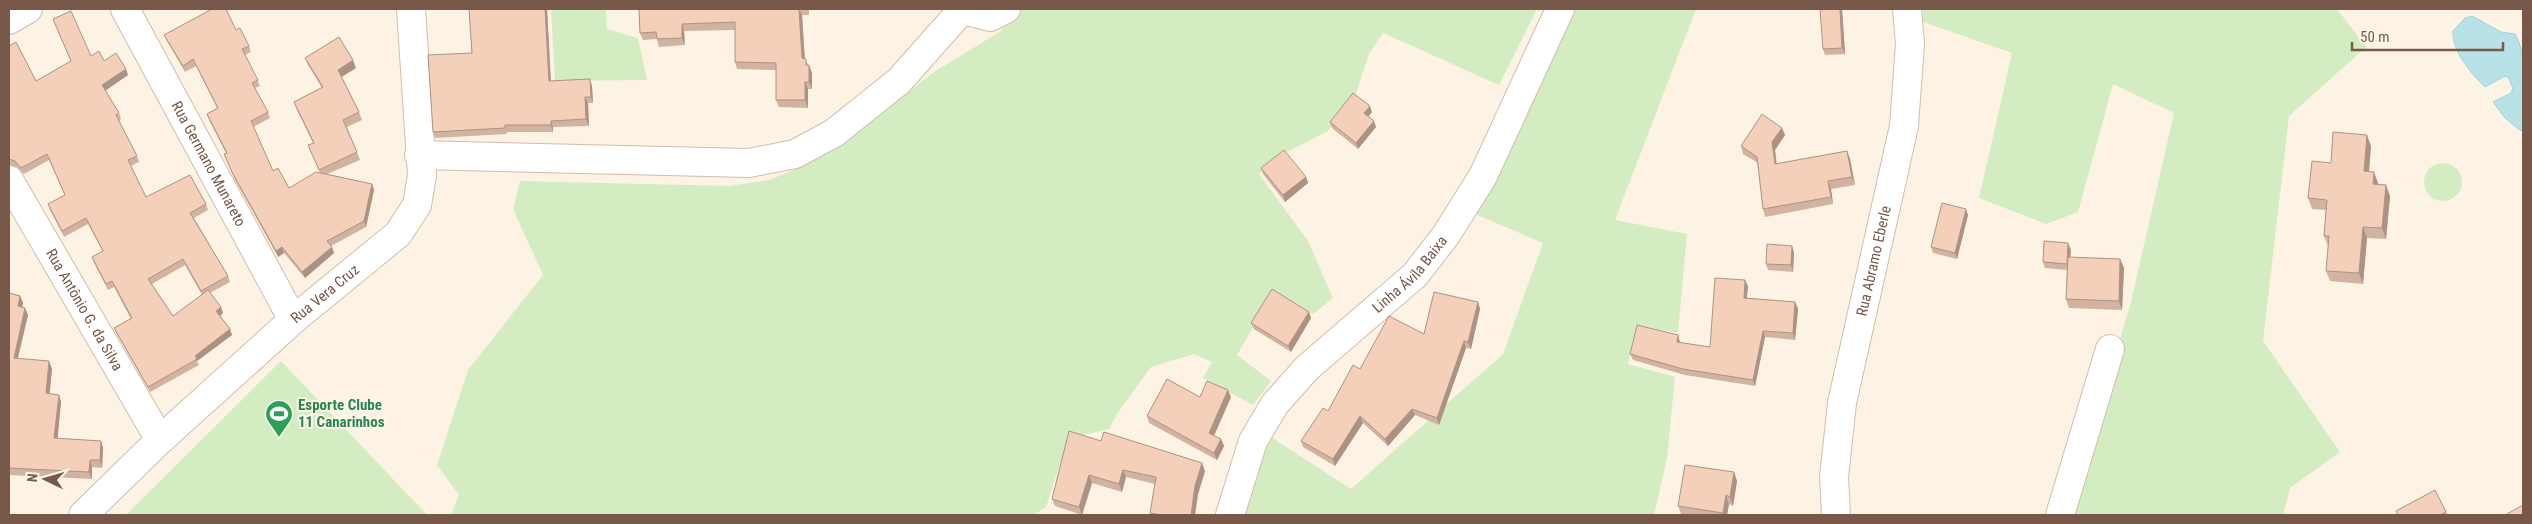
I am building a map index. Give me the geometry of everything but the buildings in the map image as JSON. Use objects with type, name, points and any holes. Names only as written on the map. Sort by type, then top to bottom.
[{"type":"street","points":[[9,20],[28,9]]},
{"type":"street","name":"Rua Germano Munareto","points":[[125,9],[293,320]]},
{"type":"street","name":"Rua Vera Cruz","points":[[83,515],[160,440],[293,320],[388,242],[405,225],[412,214],[420,194],[422,175],[419,155],[411,9]]},
{"type":"street","points":[[419,155],[749,163],[795,154],[834,134],[899,81],[961,9],[990,17],[1006,9]]},
{"type":"street","name":"Linha Ávila Baixa","points":[[1230,515],[1253,441],[1275,404],[1307,368],[1415,275],[1446,235],[1483,176],[1560,9]]},
{"type":"street","name":"Rua Abramo Eberle","points":[[1836,515],[1834,477],[1842,403],[1904,126],[1910,44],[1907,9]]},
{"type":"street","name":"Rua Antônio G. da Silva","points":[[9,180],[160,440]]},
{"type":"street","points":[[2060,515],[2110,349]]},
{"type":"green space","points":[[551,9],[606,9],[607,29],[638,38],[647,80],[555,81]]},
{"type":"green space","points":[[1015,9],[1537,9],[1499,85],[1383,33],[1369,54],[1356,93],[1328,131],[1287,152],[1259,174],[1308,241],[1333,298],[1313,314],[1274,291],[1237,355],[1271,381],[1253,405],[1203,378],[1212,362],[1194,354],[1151,367],[1117,414],[1109,429],[1068,439],[1046,507],[1033,515],[451,515],[459,495],[437,465],[468,370],[543,275],[513,209],[520,181],[729,186],[769,180],[799,168],[844,141],[934,72],[1001,31]]},
{"type":"green space","points":[[1576,9],[1696,9],[1615,220],[1687,234],[1678,333],[1636,325],[1628,364],[1675,377],[1667,458],[1654,515],[1243,515],[1266,434],[1351,489],[1503,354],[1543,243],[1475,214],[1500,174]]},
{"type":"green space","points":[[1922,9],[2337,9],[2366,47],[2289,116],[2263,341],[2340,452],[2290,488],[2283,515],[2067,515],[2131,302],[2174,113],[2113,84],[2078,212],[2046,224],[1979,198],[2012,53],[1923,22]]},
{"type":"green space","points":[[2443,163],[2456,169],[2462,182],[2456,195],[2443,201],[2430,195],[2424,182],[2430,169]]},
{"type":"green space","name":"Esporte Clube 11 Canarinhos","points":[[281,361],[427,515],[126,515]]},
{"type":"water","points":[[2472,16],[2501,32],[2515,34],[2520,44],[2525,80],[2523,127],[2521,131],[2505,118],[2493,102],[2511,93],[2513,89],[2509,78],[2505,76],[2485,87],[2468,69],[2456,47],[2453,31],[2465,18]]},
{"type":"place","name":"Esporte Clube 11 Canarinhos","points":[[279,438]]}]
